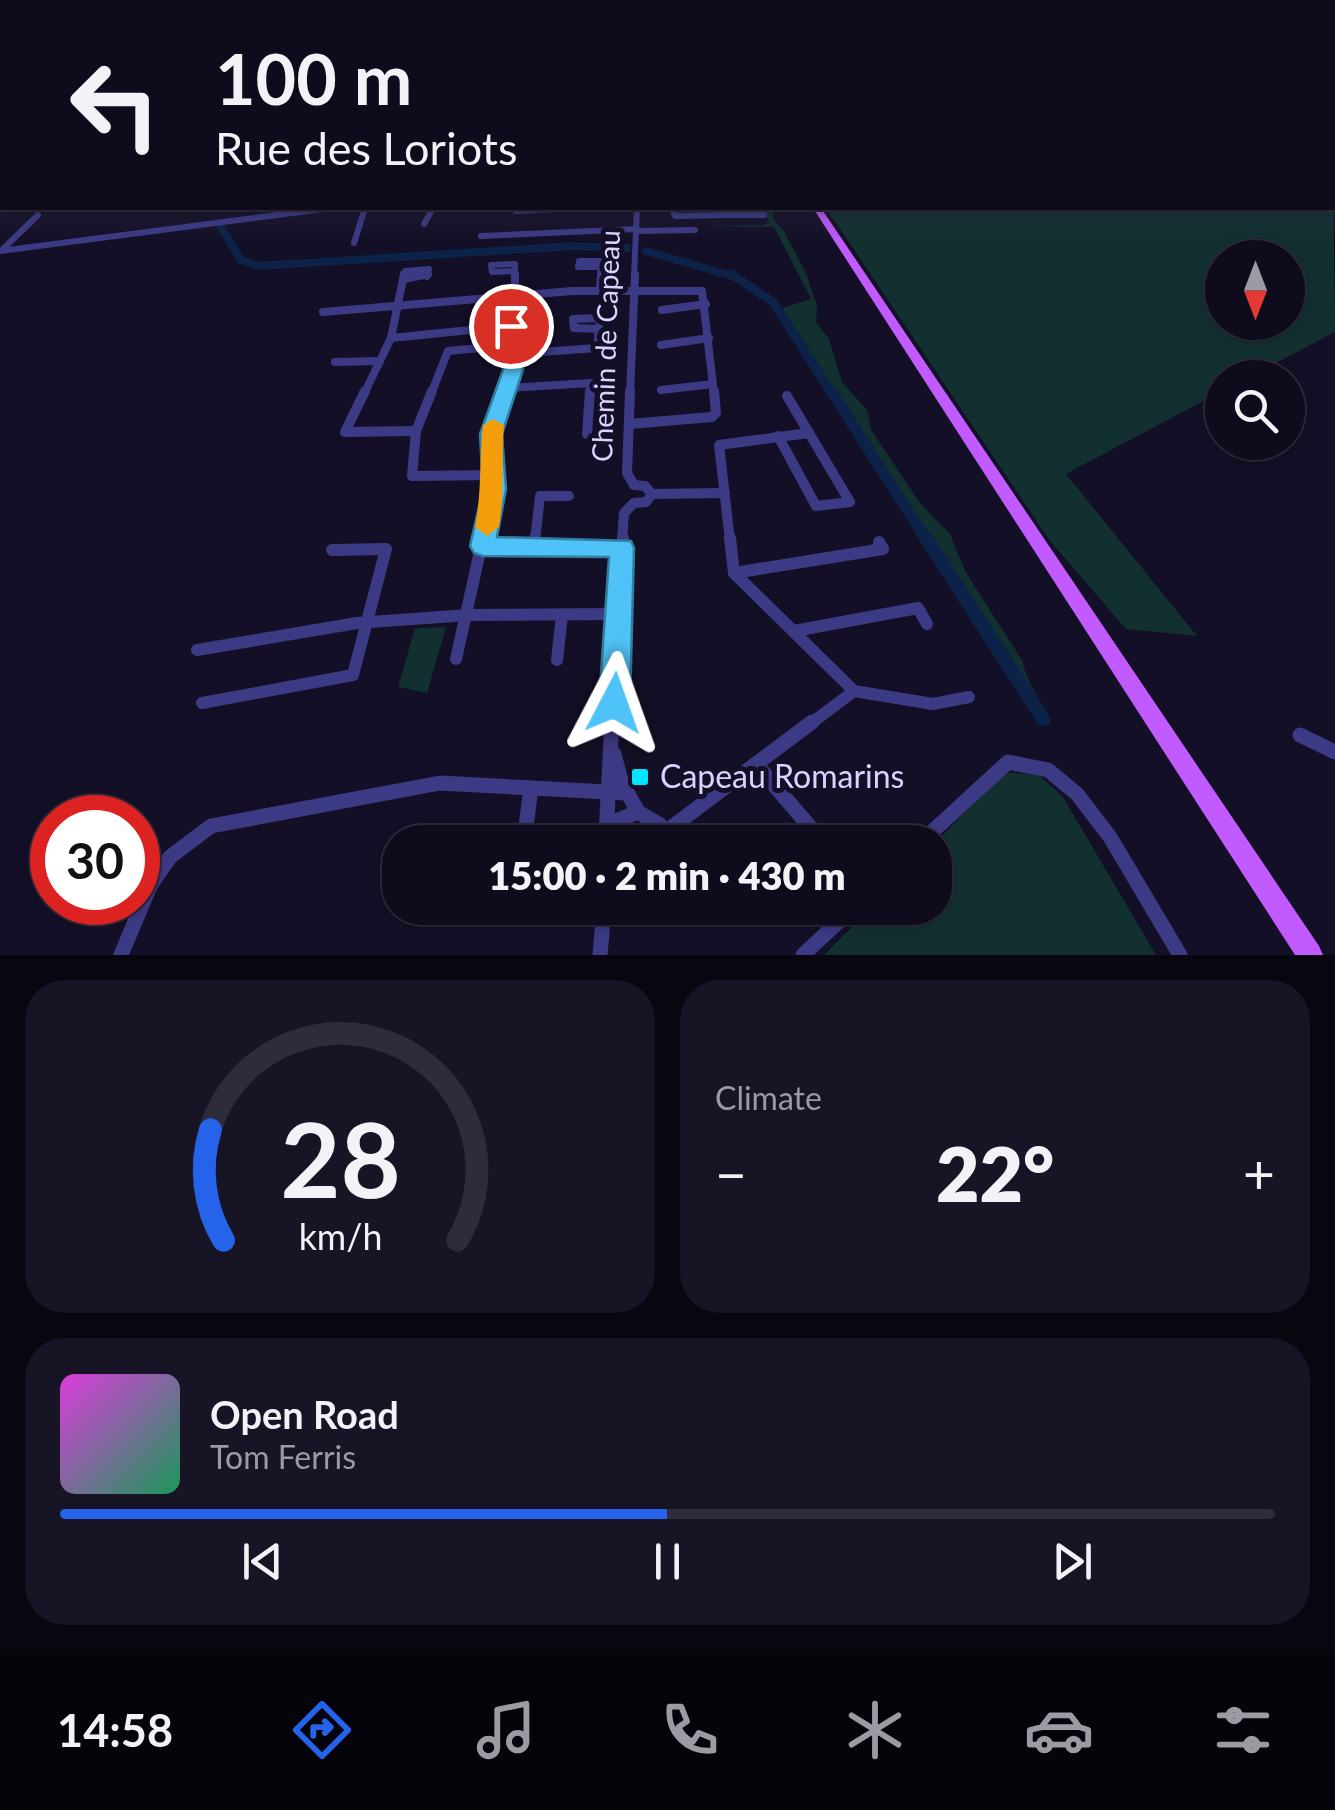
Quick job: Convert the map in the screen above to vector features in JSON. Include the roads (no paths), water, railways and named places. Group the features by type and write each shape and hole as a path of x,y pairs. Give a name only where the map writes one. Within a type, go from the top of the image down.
{"main road":[{"path":"818,210 1310,955"}],"street":[{"path":"0,250 314,210"},
{"path":"354,243 363,210"},
{"path":"424,224 432,210"},
{"path":"516,211 535,210"},
{"name":"Chemin de Capeau","path":"634,502 626,494 634,486 627,473 637,210"},
{"path":"674,212 764,215"},
{"path":"0,250 38,215"},
{"path":"481,236 695,230"},
{"path":"600,290 601,267"},
{"path":"456,659 495,475 490,459 491,434 513,370 515,271"},
{"path":"404,279 391,338 345,432 416,432"},
{"path":"324,312 600,290 702,291 716,413 712,417 630,424"},
{"path":"662,310 706,304"},
{"path":"391,338 511,326"},
{"path":"495,475 412,476 416,432 445,359 513,350 597,348 599,328"},
{"path":"660,345 709,338"},
{"path":"335,362 380,361"},
{"path":"506,388 591,383 587,434"},
{"path":"661,390 714,384"},
{"path":"778,436 816,506 850,502 788,396"},
{"path":"809,433 720,444 734,573 854,691 933,704 969,698"},
{"path":"634,486 648,487 652,494"},
{"path":"652,494 725,494"},
{"path":"606,825 624,513 634,502 646,502 652,494"},
{"path":"534,547 540,496 569,496"},
{"path":"734,573 883,549 879,542"},
{"path":"483,546 622,548"},
{"path":"202,703 353,675 386,549 332,550"},
{"path":"794,631 918,608 928,624"},
{"path":"197,650 367,623 468,616 620,614"},
{"path":"557,660 562,615"},
{"path":"681,825 854,691"},
{"path":"1300,735 1335,752"},
{"path":"612,740 626,793 638,812 654,818 658,825"},
{"path":"940,825 1008,762 1039,766 1060,777 1103,830 1180,955"},
{"path":"756,764 808,825"},
{"path":"120,955 150,886 170,857 211,826 440,783 474,781 626,793"},
{"path":"526,825 531,788"},
{"path":"614,825 619,818 638,812"},
{"path":"600,955 603,925"},
{"path":"803,955 835,925"}],"waterway":[{"path":"221,227 241,260 259,266 574,246 627,248"},
{"path":"646,251 735,277"},
{"path":"731,274 773,302 832,394"},
{"path":"831,391 927,541"},
{"path":"926,538 1043,719"}],"place":[{"name":"Capeau Romarins","path":"640,777"}]}
